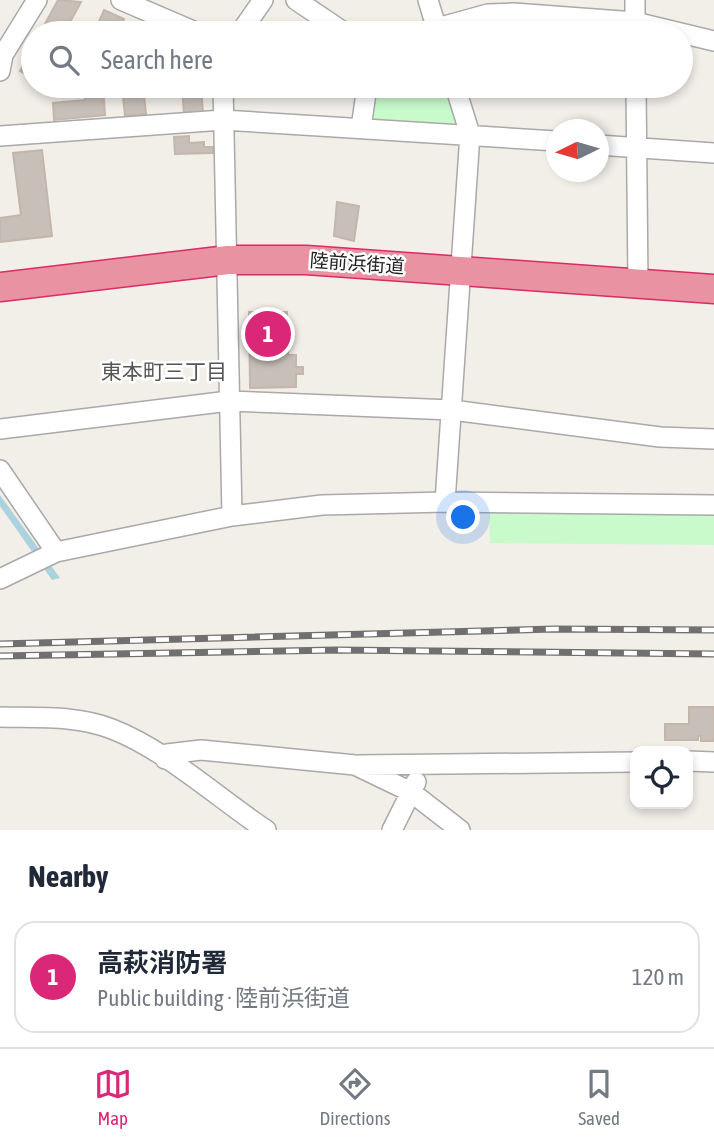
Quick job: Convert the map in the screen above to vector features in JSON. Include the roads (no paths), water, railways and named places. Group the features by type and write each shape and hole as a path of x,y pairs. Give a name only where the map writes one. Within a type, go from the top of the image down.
{"highway":[{"name":"陸前浜街道","path":"0,287 228,260 306,260 714,289"}],"street":[{"path":"24,21 37,0"},
{"path":"121,0 170,21"},
{"path":"249,21 264,0"},
{"path":"296,0 327,21"},
{"path":"428,0 429,21"},
{"path":"635,0 635,21"},
{"path":"464,21 488,14 514,13 579,21"},
{"path":"1,60 21,27"},
{"path":"693,38 714,41"},
{"path":"223,98 232,516"},
{"path":"361,128 365,98"},
{"path":"445,502 470,134 459,98"},
{"path":"635,98 638,284"},
{"path":"0,136 223,120 546,140"},
{"path":"609,146 714,153"},
{"path":"0,429 229,401 453,410 660,437 714,439"},
{"path":"0,470 57,552"},
{"path":"0,579 57,552 232,516 322,505 445,502 714,505"},
{"path":"0,717 88,722 113,729 166,760 266,830"},
{"path":"166,760 167,754 201,750 355,765 630,762"},
{"path":"693,761 714,762"},
{"path":"355,765 411,792 460,830"},
{"path":"392,830 424,765"}],"water":[{"path":"0,495 60,578 52,580 0,506"}],"railway":[{"path":"0,644 554,629 714,630"},
{"path":"0,656 336,650 714,654"}],"place":[{"name":"高萩消防署","path":"268,334"}],"district":[{"name":"東本町三丁目","path":"164,372"}]}
